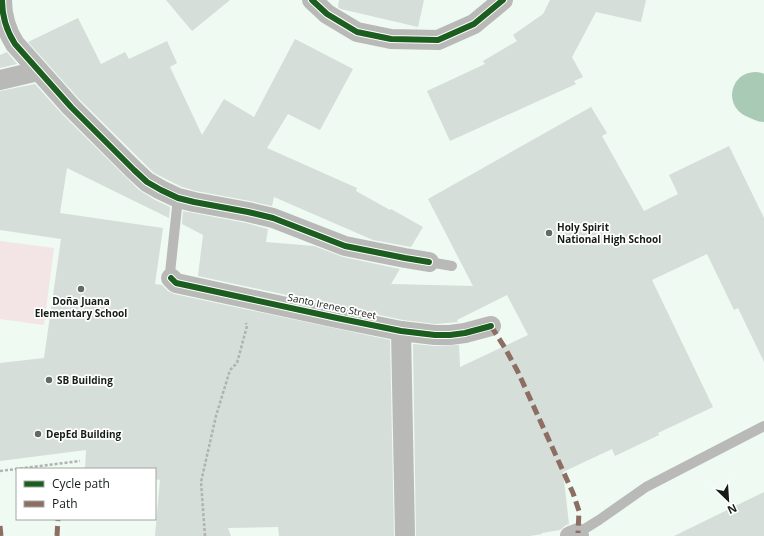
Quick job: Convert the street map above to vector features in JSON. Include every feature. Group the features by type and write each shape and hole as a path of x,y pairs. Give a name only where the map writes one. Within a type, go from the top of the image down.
{"street":[{"path":"2,0 4,22 8,33 15,44 71,107 147,182 178,198 273,218 345,246 429,262"},
{"path":"312,0 327,14 357,32 391,39 438,40 474,24 503,0"},
{"path":"0,80 38,71"},
{"name":"Santo Ireneo Street","path":"172,278 176,282 401,331 435,335 450,335 465,333 491,326"},
{"path":"401,331 405,536"}],"lane":[{"path":"172,278 170,273 178,198"},
{"path":"429,262 452,266"},
{"path":"576,535 646,487 764,426"}],"path":[{"path":"205,536 202,482 216,416 230,370 237,364 247,326 245,320 251,299"},
{"path":"24,468 80,461"},
{"path":"0,471 16,469"}],"shaded area":[{"path":"0,241 54,248 44,325 0,319"}],"building":[{"path":"166,0 230,0 192,31"},
{"path":"339,0 424,0 418,27 341,9 338,7"},
{"path":"550,0 646,0 641,22 596,12 572,57 583,77 574,81 576,84 450,141 427,91 485,64 483,61 517,41 513,35 543,14"},
{"path":"78,18 101,64 125,52 129,59 167,41 177,63 170,67 202,135 224,99 254,117 295,39 353,69 320,130 288,114 267,148 357,188 356,191 423,227 411,247 373,240 274,197 272,206 196,191 182,187 154,173 79,99 28,42"},
{"path":"7,52 17,64 0,68 0,55"},
{"path":"35,84 63,115 139,190 170,207 169,218 67,168 60,213 163,228 155,284 162,285 174,294 390,340 394,536 279,536 278,527 228,528 231,536 155,536 160,480 156,479 156,468 85,468 86,450 0,461 0,363 44,358 61,239 0,230 0,91"},
{"path":"591,107 607,133 602,136 644,211 678,194 669,175 729,146 764,218 764,362 738,308 734,310 707,254 652,280 713,407 658,433 659,435 615,456 612,449 563,472 569,524 560,530 530,536 416,536 413,344 435,346 459,345 460,367 528,335 507,295 457,320 458,322 436,324 403,320 198,276 203,235 182,224 183,211 246,223 268,229 266,242 314,246 343,257 400,269 391,284 473,286 428,199"},
{"path":"764,492 764,536 674,536"}],"waterway":[{"path":"755,95 764,99"}],"marked path":[{"path":"491,326 518,372 573,493 579,511 578,533"},
{"path":"57,536 58,520"},
{"path":"0,526 1,536"}],"cycle path":[{"path":"2,0 5,23 15,44 71,107 147,182 178,198 273,218 345,246 429,262"},
{"path":"312,0 327,14 357,32 391,39 438,40 474,24 503,0"},
{"path":"171,278 176,283 401,331 435,335 450,335 465,333 491,326"}],"place":[{"name":"Holy Spirit National High School","path":"549,233"},
{"name":"Doña Juana Elementary School","path":"81,289"},
{"name":"SB Building","path":"49,380"},
{"name":"DepEd Building","path":"38,434"}]}
